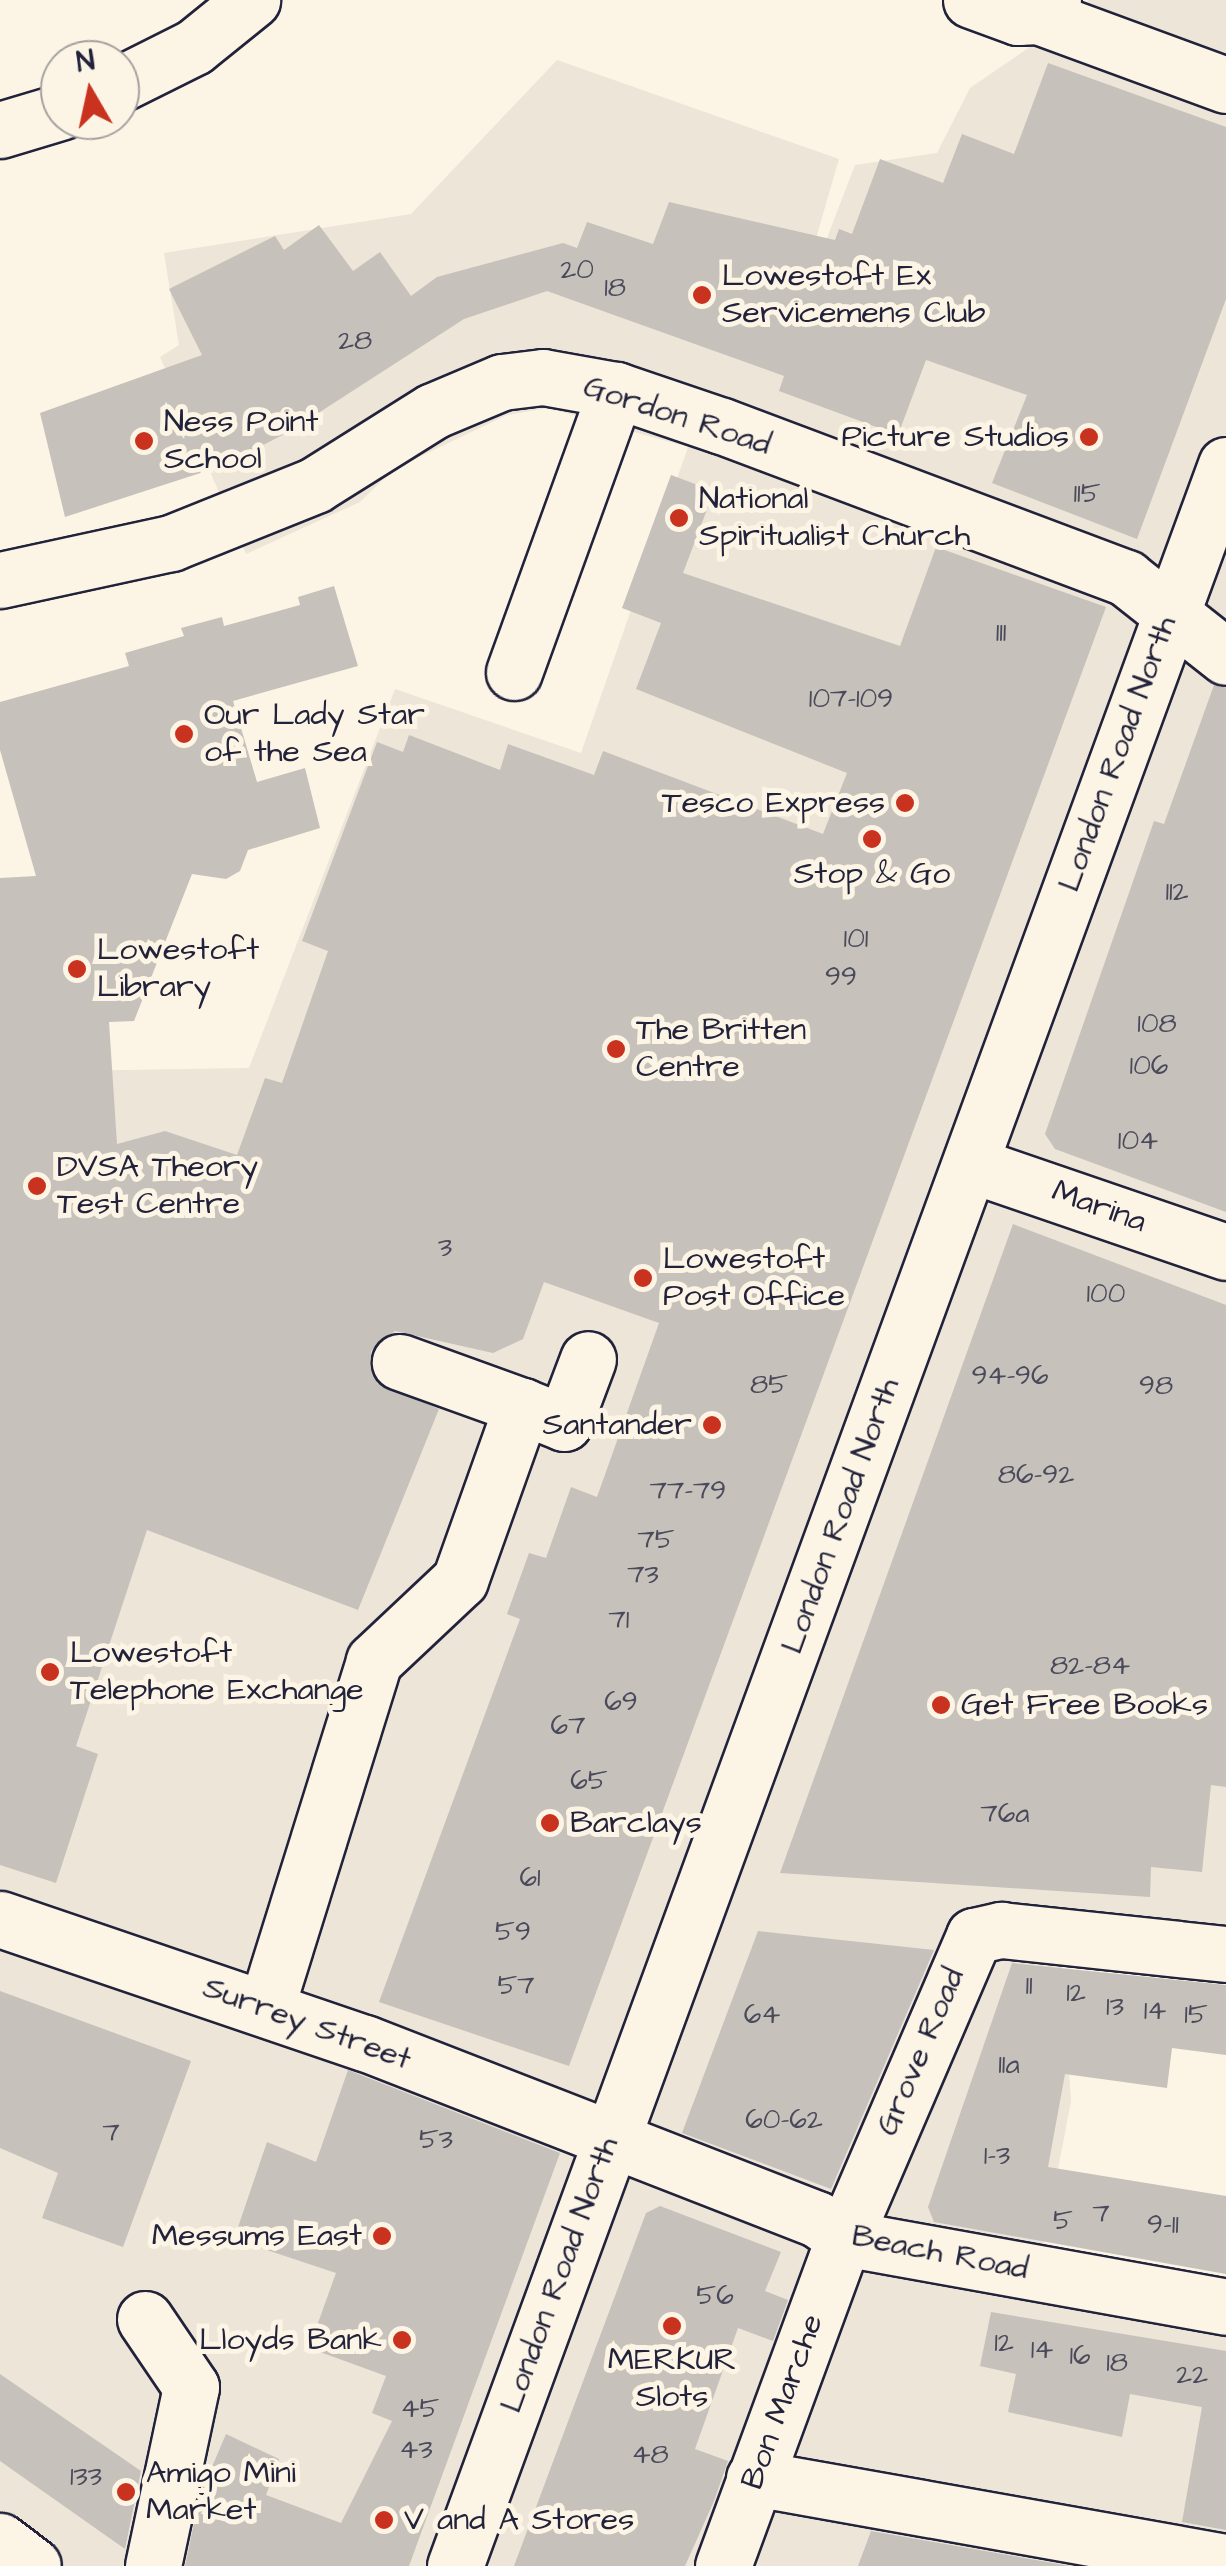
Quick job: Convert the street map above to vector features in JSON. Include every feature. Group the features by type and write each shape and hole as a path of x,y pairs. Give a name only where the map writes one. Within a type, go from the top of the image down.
{"street":[{"path":"140,74 194,47 252,0"},
{"path":"971,0 1018,17 1046,8 1226,85"},
{"path":"0,130 40,118"},
{"name":"Gordon Road","path":"0,580 171,543 315,485 433,411 502,382 543,377 616,390 1126,578 1170,607 1226,657"},
{"path":"514,672 616,390"},
{"name":"London Road North","path":"455,2566 972,1165 1170,607 1226,465"},
{"name":"Marina","path":"972,1165 1226,1252"},
{"path":"400,1362 564,1423 588,1359"},
{"path":"266,2008 374,1661 460,1580 522,1406"},
{"name":"Surrey Street","path":"0,1919 366,2043 610,2140"},
{"name":"Grove Road","path":"844,2238 974,1936 1001,1930 1226,1954"},
{"name":"Beach Road","path":"610,2140 817,2219 844,2238 1226,2307"},
{"name":"Bon Marche","path":"724,2566 844,2238"},
{"path":"145,2320 191,2387 153,2566"},
{"path":"754,2478 1226,2562"},
{"path":"0,2541 33,2566"}],"shaded area":[{"path":"1088,0 1226,0 1226,1926 1067,1909 1061,1953 1071,2101 1033,2300 1226,2338 1226,2566 0,2566 0,1072 249,1068 395,689 581,753 688,447 548,408 507,415 394,469 360,502 246,554 160,357 179,345 164,253 411,214 557,60 839,159 782,355 855,165 937,153 970,88 1084,10"}],"building":[{"path":"1048,63 1226,127 1226,299 1137,539 992,483 1027,395 926,360 898,435 779,391 784,376 547,291 464,319 292,430 225,465 65,517 40,413 202,355 169,289 275,236 284,250 319,225 353,271 380,252 411,296 437,277 563,243 577,248 587,222 653,244 669,202 835,240 839,229 852,234 880,159 943,183 962,134 1014,154"},
{"path":"671,475 714,491 683,573 900,646 936,547 1106,607 569,2066 379,2002 520,1619 507,1614 529,1553 546,1558 571,1487 597,1497 659,1323 544,1282 523,1339 493,1353 395,1331 371,1351 377,1383 439,1409 358,1610 147,1530 76,1746 98,1754 56,1883 0,1865 0,878 36,876 0,750 0,702 129,666 125,653 184,636 181,628 222,617 224,626 300,605 298,597 334,586 358,666 233,701 257,782 305,768 320,828 248,850 240,871 226,879 192,874 134,1021 109,1022 117,1144 165,1131 237,1155 265,1078 282,1083 328,951 302,941 377,742 403,752 409,735 500,770 508,744 594,775 603,751 823,834 847,773 636,689 661,623 622,608"},
{"path":"1214,685 1226,688 1226,1212 1055,1149 1045,1134 1154,821 1164,824"},
{"path":"1013,1224 1226,1305 1226,1787 1211,1785 1202,1872 1151,1867 1150,1897 780,1873"},
{"path":"758,1931 934,1950 831,2189 682,2133"},
{"path":"1012,1963 1226,1985 1226,2055 1172,2048 1167,2088 1065,2074 1048,2167 1226,2196 1226,2274 934,2222 928,2207"},
{"path":"0,1991 191,2061 123,2247 42,2218 58,2173 0,2148"},
{"path":"348,2070 560,2153 409,2566 185,2566 200,2495 226,2434 279,2459 266,2495 341,2523 392,2421 372,2413 386,2376 309,2348 336,2273 234,2239 267,2142 316,2162"},
{"path":"660,2206 781,2252 765,2291 788,2300 773,2341 738,2328 695,2449 728,2461 714,2501 685,2566 514,2566 646,2213"},
{"path":"991,2312 1226,2351 1226,2530 1182,2522 1202,2407 1130,2394 1122,2437 1008,2412 1016,2374 980,2366"},
{"path":"0,2374 141,2471 125,2549 0,2461"},
{"path":"871,2531 1070,2566 858,2566"}],"place":[{"name":"Lowestoft Ex Servicemens Club","path":"702,295"},
{"name":"Picture Studios","path":"1089,437"},
{"name":"Ness Point School","path":"144,441"},
{"name":"National Spiritualist Church","path":"679,518"},
{"name":"Our Lady Star of the Sea","path":"184,734"},
{"name":"Tesco Express","path":"905,803"},
{"name":"Stop & Go","path":"872,839"},
{"name":"Lowestoft Library","path":"77,969"},
{"name":"The Britten Centre","path":"616,1049"},
{"name":"DVSA Theory Test Centre","path":"37,1186"},
{"name":"Lowestoft Post Office","path":"643,1278"},
{"name":"Santander","path":"712,1425"},
{"name":"Lowestoft Telephone Exchange","path":"50,1672"},
{"name":"Get Free Books","path":"941,1705"},
{"name":"Barclays","path":"550,1823"},
{"name":"Messums East","path":"382,2236"},
{"name":"MERKUR Slots","path":"672,2326"},
{"name":"Lloyds Bank","path":"402,2340"},
{"name":"Amigo Mini Market","path":"126,2492"},
{"name":"V and A Stores","path":"384,2520"}]}
